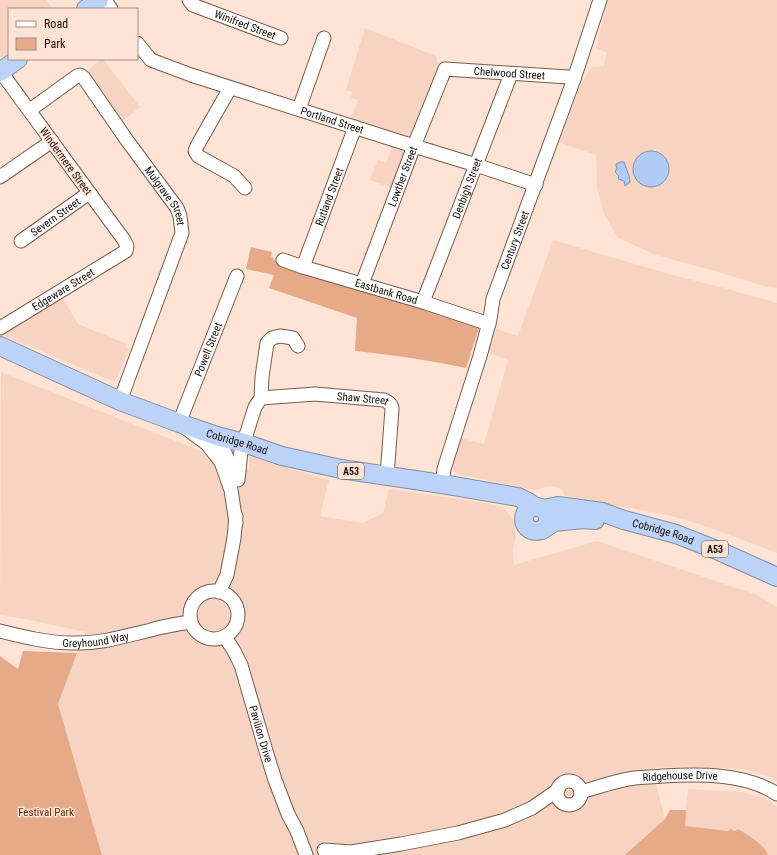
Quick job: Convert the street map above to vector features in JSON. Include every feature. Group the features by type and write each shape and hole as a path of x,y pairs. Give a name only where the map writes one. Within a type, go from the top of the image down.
{"highway":[{"path":"87,8 98,0"},
{"path":"1,72 17,60"},
{"name":"Cobridge Road","path":"0,346 120,401 217,436 244,443 282,456 332,468 518,497 528,502 534,512 558,506 602,512 624,520 676,534 777,577"},
{"path":"534,512 546,511 549,518 548,523 542,530 554,522 568,520 624,520"},
{"path":"606,521 688,550 766,583 777,590"},
{"path":"676,534 728,547 777,565"}],"street":[{"name":"Winifred Street","path":"189,0 198,8 281,38"},
{"name":"Century Street","path":"442,484 444,469 480,356 486,324 494,299 574,79 600,0"},
{"path":"299,109 324,38"},
{"name":"Portland Street","path":"138,44 148,57 155,62 191,75 536,185"},
{"name":"Chelwood Street","path":"445,69 568,77 574,79"},
{"name":"Lowther Street","path":"362,284 445,69"},
{"name":"Windermere Street","path":"1,72 124,240 127,246 126,252"},
{"name":"Denbigh Street","path":"423,302 511,74"},
{"name":"Mulgrave Street","path":"27,106 77,76 84,78 126,139 177,208 180,216 182,224 180,240 120,401"},
{"path":"230,88 195,151 198,156 234,176 245,188"},
{"name":"Rutland Street","path":"303,267 355,127"},
{"path":"0,177 52,141"},
{"name":"Severn Street","path":"21,241 90,193"},
{"name":"Edgeware Street","path":"0,328 126,252"},
{"name":"Eastbank Road","path":"283,260 423,302 486,324"},
{"name":"Powell Street","path":"179,423 237,276"},
{"path":"219,592 227,575 234,538 241,451 255,407 261,398 262,376 267,343 272,338 280,336 293,338 298,346"},
{"name":"Shaw Street","path":"261,398 315,394 384,400 388,402 392,406 392,409 387,476"},
{"path":"179,423 207,444 221,462 230,490 236,523"},
{"path":"217,436 238,480"},
{"path":"213,591 226,594 236,605 238,620 231,633 225,637 212,640 205,638 194,629 190,622 191,606 195,600 207,592 213,591"},
{"name":"Greyhound Way","path":"0,631 35,640 87,643 111,640 190,622"},
{"name":"Pavilion Drive","path":"225,637 241,665 275,780 288,814 297,831 317,853"},
{"name":"Ridgehouse Drive","path":"581,792 636,778 692,776 724,777 740,780 757,784 777,794"},
{"path":"317,853 348,853 401,844 458,833 505,820 532,808 558,790 564,782 571,781 576,783 581,792 580,797 577,802 568,805 559,799 558,790"},
{"path":"532,808 564,803"}],"shaded area":[{"path":"0,0 46,0 52,8 8,8 8,53 0,58"},
{"path":"608,0 777,0 777,288 766,287 656,255 618,238 604,214 597,187 596,155 558,142 585,77 592,67 604,66 607,53 596,48"},
{"path":"365,28 436,56 440,71 414,138 351,118 358,100 351,98 352,92 346,90"},
{"path":"100,60 104,60 140,107 122,122 86,72"},
{"path":"392,147 406,152 392,188 370,180 378,160 386,163"},
{"path":"553,240 669,274 777,303 777,553 696,523 667,515 565,496 562,489 550,486 535,490 457,474 452,467 460,438 484,444 508,360 488,353 496,329 518,336"},
{"path":"62,297 78,324 127,344 125,347 129,349 115,382 5,336 4,333"},
{"name":"Festival Park","path":"1,372 249,470 250,457 329,480 320,516 363,523 383,513 389,489 491,504 504,508 513,519 516,535 513,550 514,565 597,541 757,595 777,607 777,781 771,777 744,769 683,767 652,768 665,819 629,855 102,855 58,704 85,632 0,615"},
{"path":"688,789 742,792 764,798 777,807 777,855 768,855 756,840 730,829 728,831 684,826"}],"green space":[{"path":"251,247 272,252 271,256 278,264 279,261 480,325 466,368 411,358 355,351 357,318 269,288 274,275 246,269"},
{"name":"Festival Park","path":"23,651 77,653 58,704 102,855 0,855 0,656 18,669"},
{"path":"670,810 686,810 685,826 728,831 730,829 735,831 738,829 759,843 768,855 625,855 665,819"}],"water":[{"path":"655,151 664,156 668,162 668,176 664,182 655,187 647,187 638,182 634,176 633,165 638,156 644,152"},
{"path":"624,162 629,176 630,182 625,186 624,181 618,179 619,176 615,172 617,168 616,164"}]}
